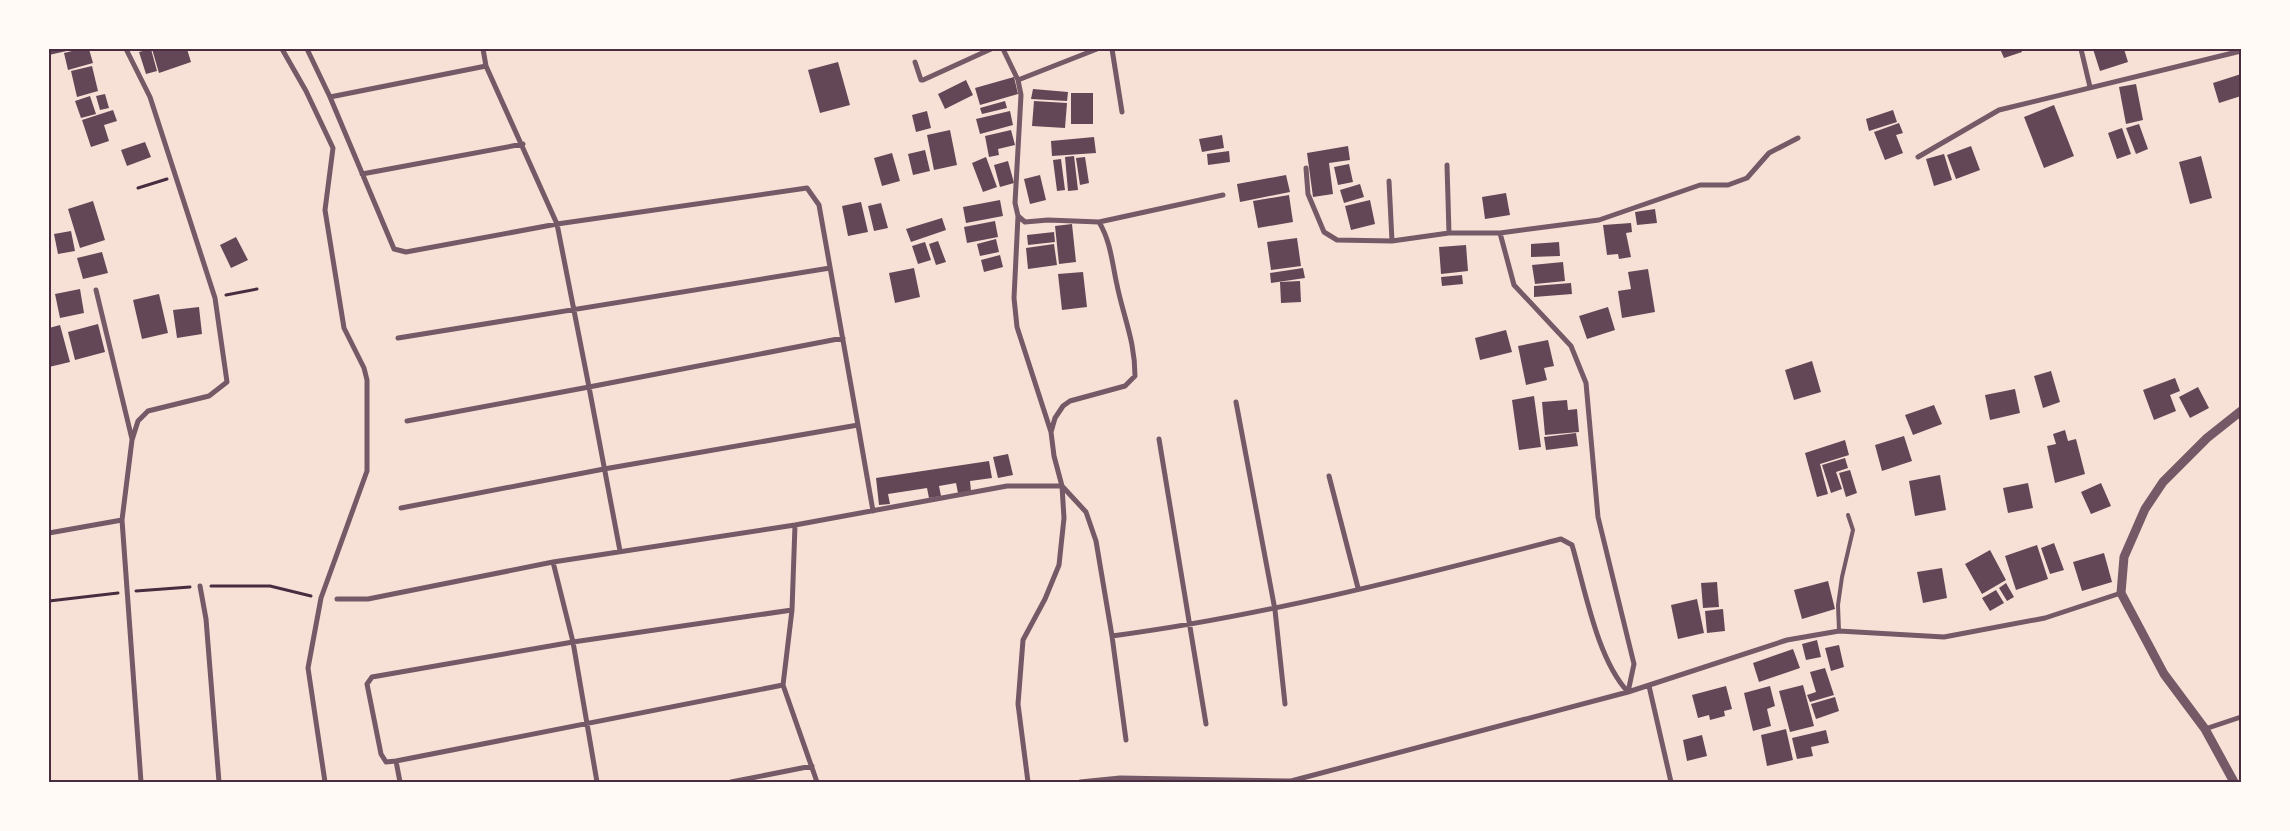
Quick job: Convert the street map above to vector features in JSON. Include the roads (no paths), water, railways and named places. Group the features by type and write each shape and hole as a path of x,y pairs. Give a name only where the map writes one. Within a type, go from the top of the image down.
{"street":[{"path":"126,49 150,98 177,175 215,298 226,382 209,396 148,410 138,421 132,440 122,520 141,782"},
{"path":"282,49 306,91 332,148 325,210 344,328 364,368 367,380 367,471 321,598 308,668 325,782"},
{"path":"307,49 330,97 394,249 406,252 557,224 807,188 819,205 873,512"},
{"path":"483,49 486,66 523,144 557,224 575,308 620,551"},
{"path":"915,62 921,80 923,80 991,49"},
{"path":"1003,49 1018,80 1021,95 1015,203 1018,216 1014,298 1017,327 1051,432 1054,456 1062,486 1064,518 1059,564 1045,599 1023,640 1018,704 1028,782"},
{"path":"1018,80 1098,49"},
{"path":"1112,49 1122,112"},
{"path":"2081,49 2090,87"},
{"path":"1918,157 1999,110 2241,52"},
{"path":"330,97 486,66"},
{"path":"1306,168 1308,194 1324,232 1337,240 1392,241 1449,233 1500,233 1600,220 1700,185 1728,185 1747,178 1769,153 1798,138"},
{"path":"362,174 523,144"},
{"path":"1448,165 1449,233"},
{"path":"1389,181 1392,241"},
{"path":"1018,216 1026,222 1048,220 1099,222 1223,195"},
{"path":"1051,432 1055,418 1063,406 1070,402 1125,386 1135,376 1135,351 1117,285 1112,255 1099,222"},
{"path":"1500,233 1514,285 1571,346 1586,382 1598,517 1634,664 1628,692"},
{"path":"398,338 830,268"},
{"path":"96,290 132,440"},
{"path":"407,421 843,338"},
{"path":"1236,402 1276,610 1285,704"},
{"path":"2234,782 2205,729 2164,674 2121,593 2124,557 2145,509 2158,488 2207,438 2241,411"},
{"path":"401,508 604,469 858,425"},
{"path":"1159,440 1206,724"},
{"path":"1329,476 1358,588"},
{"path":"336,599 368,599 553,562 873,512 1007,486 1062,486 1086,512 1096,541 1112,636 1126,740"},
{"path":"49,532 122,520"},
{"path":"795,525 792,610 783,685 818,782"},
{"path":"1112,636 1190,626 1276,610 1358,588 1561,539 1572,545 1602,648 1617,681 1628,692"},
{"path":"553,562 573,642 597,782"},
{"path":"200,586 206,619 219,782"},
{"path":"1080,782 1120,778 1292,782 1649,686 1787,640 1839,631 1944,637 2045,618 2121,593"},
{"path":"783,685 386,762 381,754 367,684 372,677 573,642 792,610"},
{"path":"1649,686 1671,782"},
{"path":"2205,729 2241,717"},
{"path":"396,761 400,782"},
{"path":"731,782 812,766"}],"lane":[{"path":"1839,631 1838,605 1842,577 1853,530 1848,515"}]}
